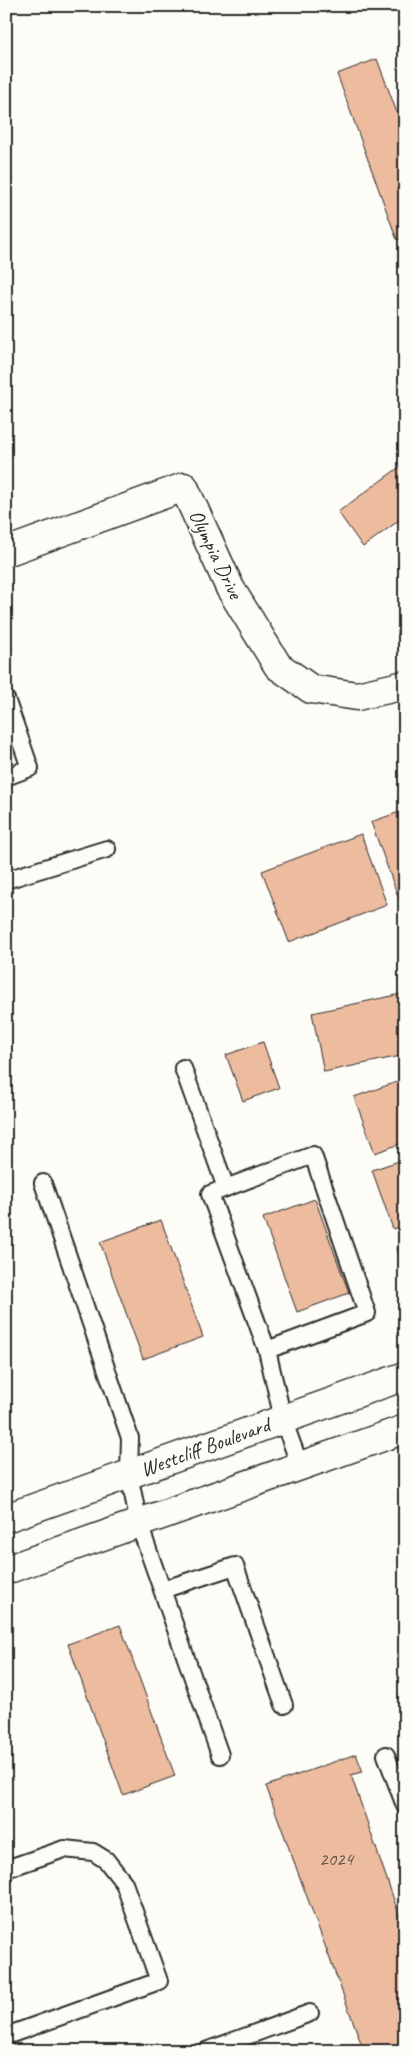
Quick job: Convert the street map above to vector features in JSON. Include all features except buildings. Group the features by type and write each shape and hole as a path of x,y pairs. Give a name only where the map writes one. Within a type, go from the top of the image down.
{"street":[{"name":"Olympia Drive","path":"6,552 184,487 230,588 278,666 311,689 357,696 405,685"},
{"name":"Westcliff Boulevard","path":"6,1518 405,1376"},
{"path":"6,1570 405,1429"}],"lane":[{"path":"6,699 30,768 6,776"},
{"path":"6,880 107,849"},
{"path":"183,1068 226,1188"},
{"path":"267,1350 367,1313 313,1155 210,1194 267,1350 283,1419 300,1466"},
{"path":"43,1183 130,1438 129,1474 139,1524 220,1755"},
{"path":"162,1590 235,1566 284,1705"},
{"path":"386,1755 405,1806"},
{"path":"6,1869 64,1849 93,1852 106,1860 124,1884 159,1981 6,2036"},
{"path":"206,2051 310,2013"}]}
